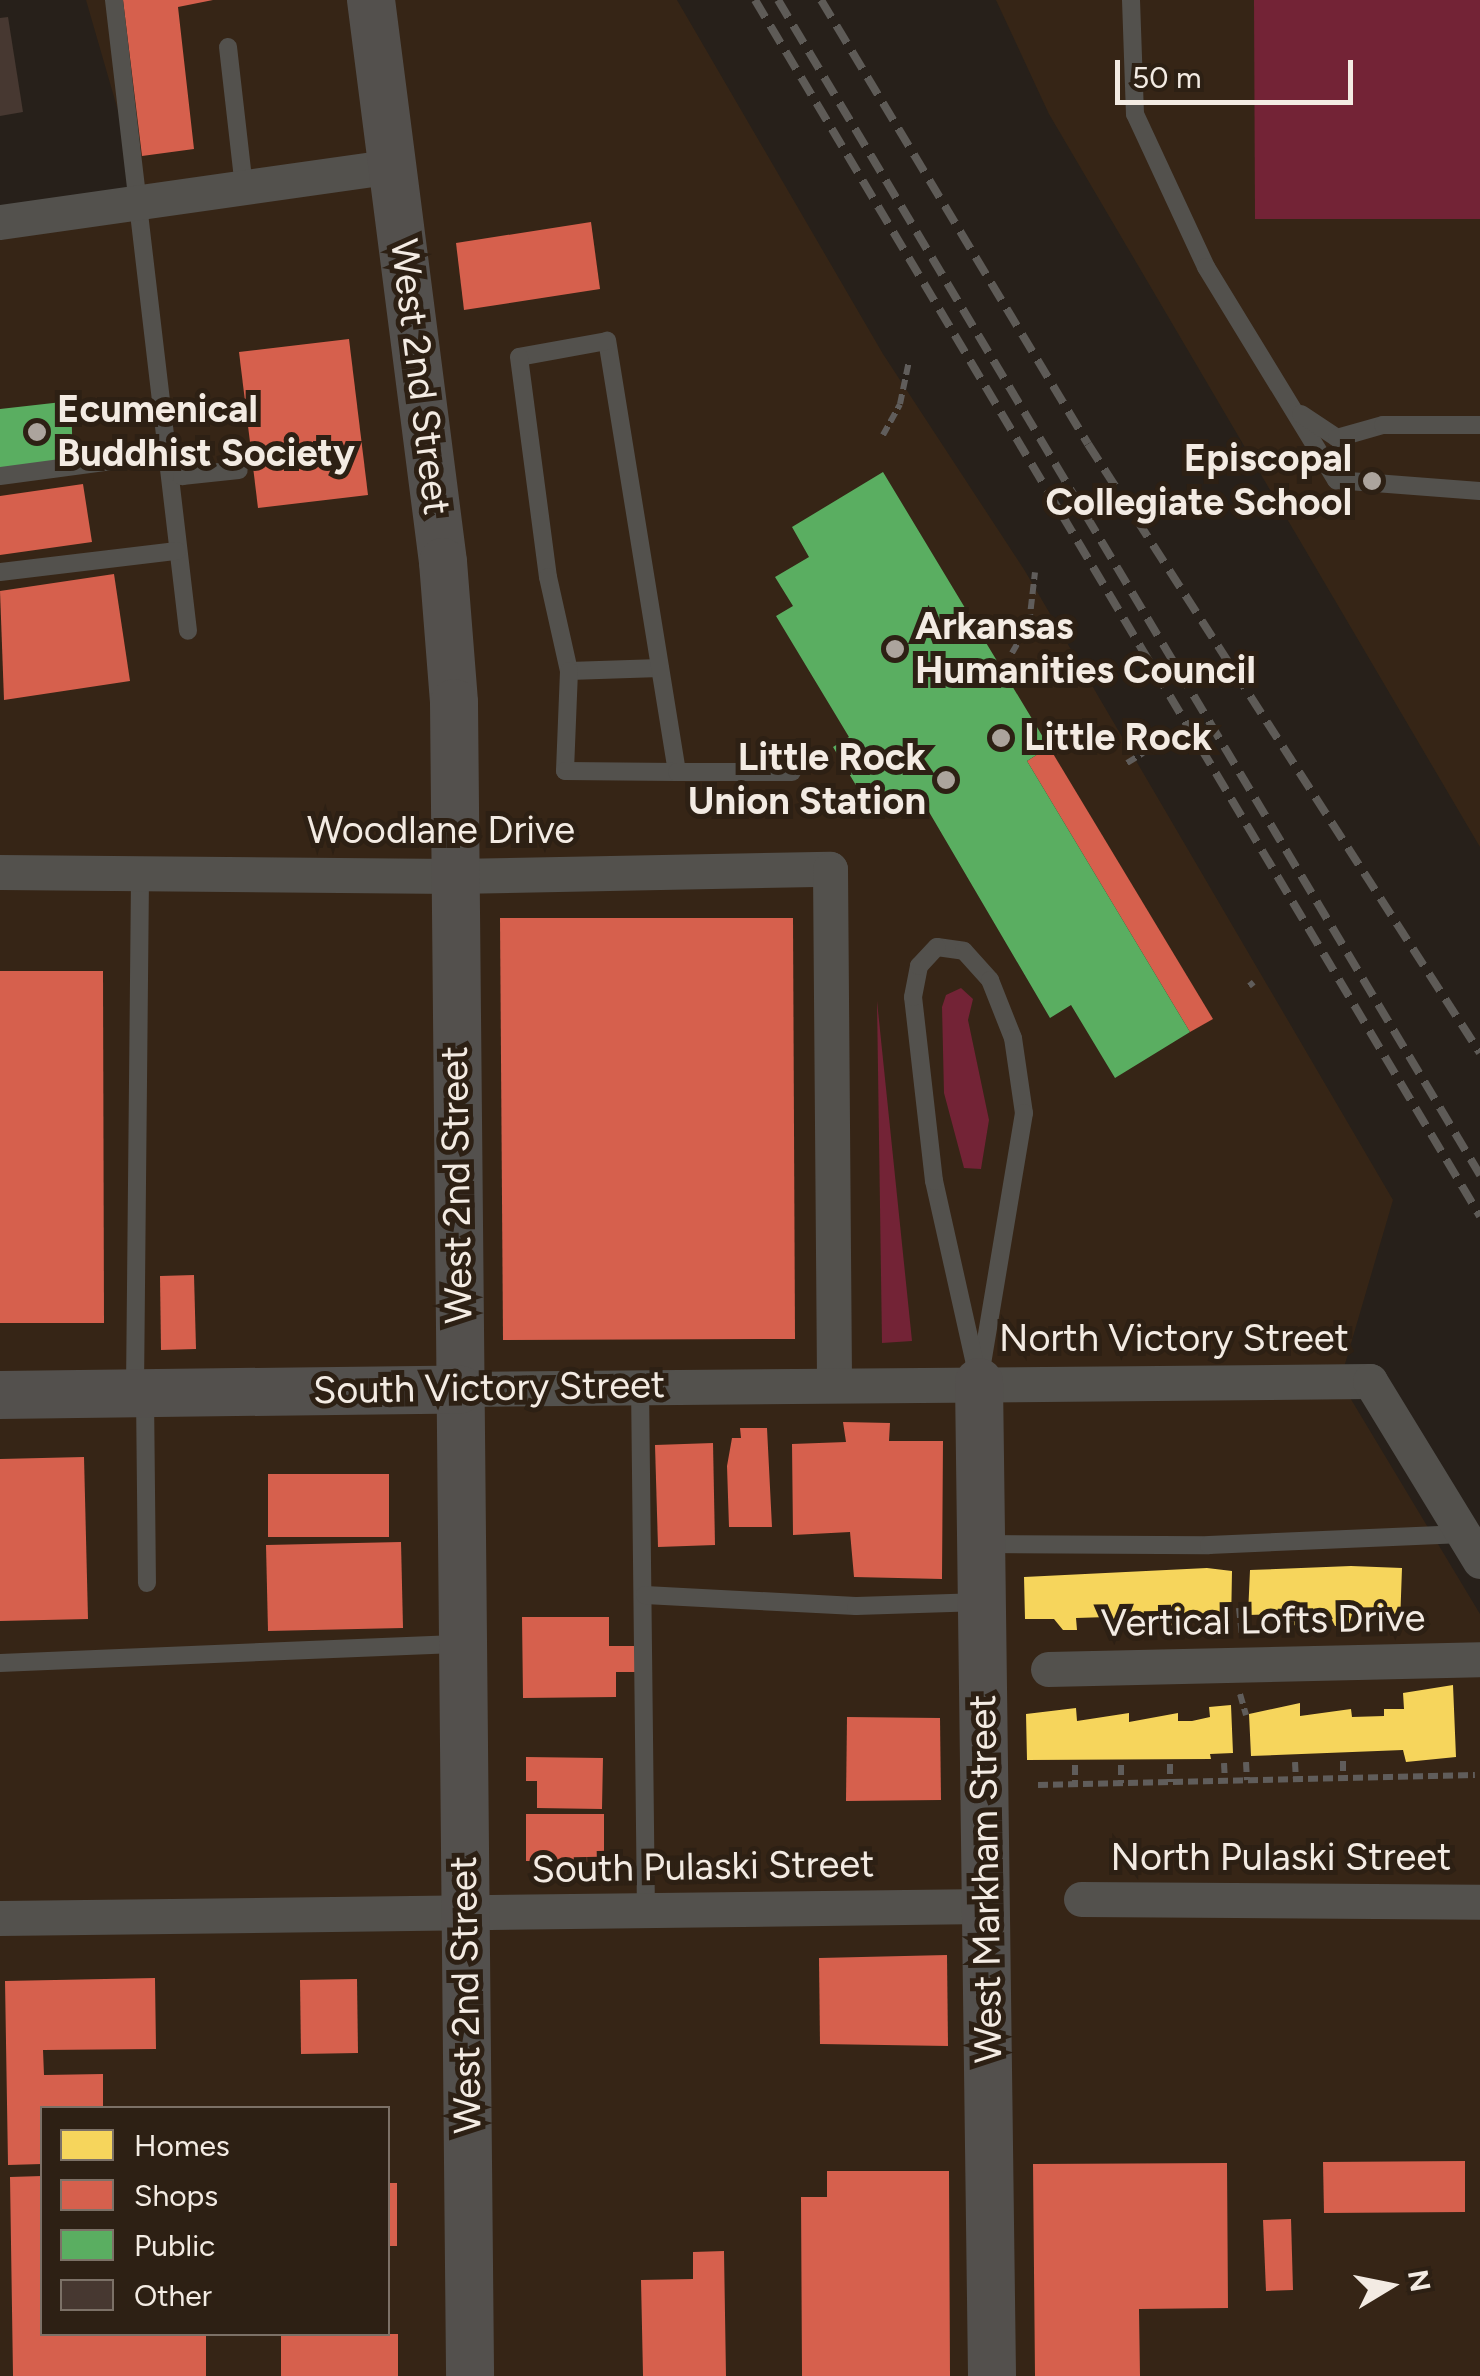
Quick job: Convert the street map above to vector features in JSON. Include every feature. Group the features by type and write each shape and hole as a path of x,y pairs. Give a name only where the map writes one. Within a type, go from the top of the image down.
{"street":[{"name":"West 2nd Street","path":"371,0 450,639 470,2376"},
{"path":"0,222 392,166"},
{"name":"Woodlane Drive","path":"0,872 454,876 830,869 834,1384"},
{"name":"North Victory Street","path":"978,1382 1370,1381 1472,1547"},
{"name":"South Victory Street","path":"0,1395 978,1382"},
{"name":"West Markham Street","path":"978,1382 992,2376"},
{"name":"Vertical Lofts Drive","path":"1048,1669 1480,1658"},
{"name":"North Pulaski Street","path":"1081,1899 1480,1902"},
{"name":"South Pulaski Street","path":"0,1918 987,1906"}],"lane":[{"path":"114,0 188,630"},
{"path":"1131,0 1134,114 1206,267 1336,480 1480,492"},
{"path":"228,47 244,187"},
{"path":"677,772 607,341 519,356 548,577 569,671 564,771 677,772 792,772"},
{"path":"1296,411 1337,438 1383,425 1480,425"},
{"path":"166,457 182,476 239,470"},
{"path":"0,476 166,457"},
{"path":"0,572 177,552"},
{"path":"569,671 660,668"},
{"path":"140,873 140,1395 147,1583"},
{"path":"937,947 964,951 990,980 1013,1038 1024,1113 978,1382 934,1181 913,997 919,966 937,947"},
{"path":"640,1385 646,1911"},
{"path":"981,1544 1472,1547"},
{"path":"645,1594 856,1606 982,1602"},
{"path":"0,1663 462,1644"}],"path":[{"path":"883,435 900,404 909,361"},
{"path":"1012,652 1029,624 1034,572"},
{"path":"1127,763 1143,753"},
{"path":"1240,1687 1246,1715"},
{"path":"1343,1761 1343,1778"},
{"path":"1246,1762 1247,1780"},
{"path":"1296,1762 1296,1779"},
{"path":"1224,1763 1225,1780"},
{"path":"1170,1764 1170,1782"},
{"path":"1120,1765 1121,1783"},
{"path":"1074,1766 1075,1784"},
{"path":"1038,1785 1474,1774"}],"shaded area":[{"path":"86,0 677,0 883,354 1025,571 1393,1200 1340,1381 1480,1614 1480,2376 0,2376 0,234 147,211"},
{"name":"Episcopal Collegiate School","path":"996,0 1480,0 1480,847 1049,114"},
{"path":"1254,0 1480,0 1480,219 1255,219"},
{"path":"961,988 973,999 968,1020 989,1120 981,1169 964,1168 944,1093 942,1007 946,995"},
{"path":"877,1001 912,1341 882,1343"}],"building: Homes":[{"path":"1207,1568 1232,1571 1231,1627 1214,1627 1210,1616 1182,1617 1179,1628 1166,1629 1159,1617 1132,1618 1129,1628 1114,1628 1108,1617 1076,1618 1077,1630 1063,1630 1054,1619 1025,1619 1024,1577"},
{"path":"1402,1568 1400,1624 1384,1624 1380,1612 1352,1614 1349,1625 1335,1626 1329,1614 1302,1615 1299,1625 1283,1626 1277,1614 1248,1615 1250,1570"},
{"path":"1453,1685 1456,1757 1406,1762 1403,1750 1251,1756 1249,1714 1300,1703 1300,1716 1351,1709 1352,1717 1384,1716 1384,1709 1404,1709 1403,1693"},
{"path":"1231,1705 1233,1753 1210,1754 1211,1759 1027,1760 1026,1714 1076,1708 1077,1721 1129,1713 1129,1722 1178,1713 1178,1721 1192,1721 1210,1717 1209,1707"}],"building: Shops":[{"path":"123,0 213,0 178,7 194,149 142,156"},
{"path":"591,222 600,289 464,310 456,243"},
{"path":"349,339 368,495 258,508 239,352"},
{"path":"83,484 92,542 0,555 0,496"},
{"path":"114,574 130,681 4,700 0,591"},
{"path":"1049,747 1213,1019 1190,1032 1027,761"},
{"path":"500,918 793,918 795,1339 503,1340"},
{"path":"0,971 103,971 104,1323 0,1323"},
{"path":"194,1275 196,1349 161,1350 160,1276"},
{"path":"843,1422 890,1423 889,1441 943,1441 942,1579 854,1577 850,1532 793,1535 792,1444 846,1442"},
{"path":"740,1428 767,1428 772,1527 729,1527 727,1466 732,1438 741,1438"},
{"path":"713,1443 715,1545 658,1547 655,1445"},
{"path":"84,1457 88,1619 0,1621 0,1459"},
{"path":"268,1474 389,1474 389,1537 268,1537"},
{"path":"401,1542 403,1628 268,1631 266,1545"},
{"path":"522,1617 609,1617 609,1646 637,1646 637,1672 616,1672 616,1697 523,1698"},
{"path":"847,1717 940,1718 941,1800 846,1801"},
{"path":"526,1757 603,1758 602,1809 537,1808 537,1781 526,1781"},
{"path":"526,1814 604,1814 604,1862 526,1861"},
{"path":"947,1955 948,2046 820,2044 819,1958"},
{"path":"155,1978 156,2049 43,2050 44,2075 103,2074 103,2106 40,2106 40,2164 8,2165 5,1981"},
{"path":"357,1979 358,2053 301,2054 300,1980"},
{"path":"1465,2161 1465,2212 1324,2213 1323,2162"},
{"path":"1227,2163 1228,2308 1139,2309 1140,2376 1035,2376 1033,2164"},
{"path":"827,2171 949,2171 950,2376 802,2376 801,2197 827,2197"},
{"path":"40,2176 40,2336 206,2336 206,2376 13,2376 10,2177"},
{"path":"390,2183 397,2183 397,2246 390,2246"},
{"path":"1291,2219 1293,2290 1266,2291 1263,2220"},
{"path":"724,2251 726,2376 643,2376 641,2280 693,2279 693,2252"},
{"path":"398,2334 398,2376 281,2376 281,2336"}],"building: Public":[{"name":"Ecumenical Buddhist Society","path":"71,401 73,462 0,470 0,409"},
{"name":"Little Rock Union Station","path":"883,472 1049,747 1027,761 1190,1032 1115,1078 1071,1005 1050,1018 922,800 892,818 881,800 869,807 833,747 849,737 776,616 793,606 775,577 809,557 792,527"}],"building: Other":[{"path":"8,17 23,112 0,116 0,18"}],"railway":[{"path":"755,0 1480,1216"},
{"path":"778,0 1480,1175"},
{"path":"821,0 1088,444 1480,1053"}],"place":[{"name":"Ecumenical Buddhist Society","path":"37,432"},
{"name":"Episcopal Collegiate School","path":"1372,481"},
{"name":"Arkansas Humanities Council","path":"895,649"},
{"name":"Little Rock","path":"1001,738"},
{"name":"Little Rock Union Station","path":"946,780"}]}
